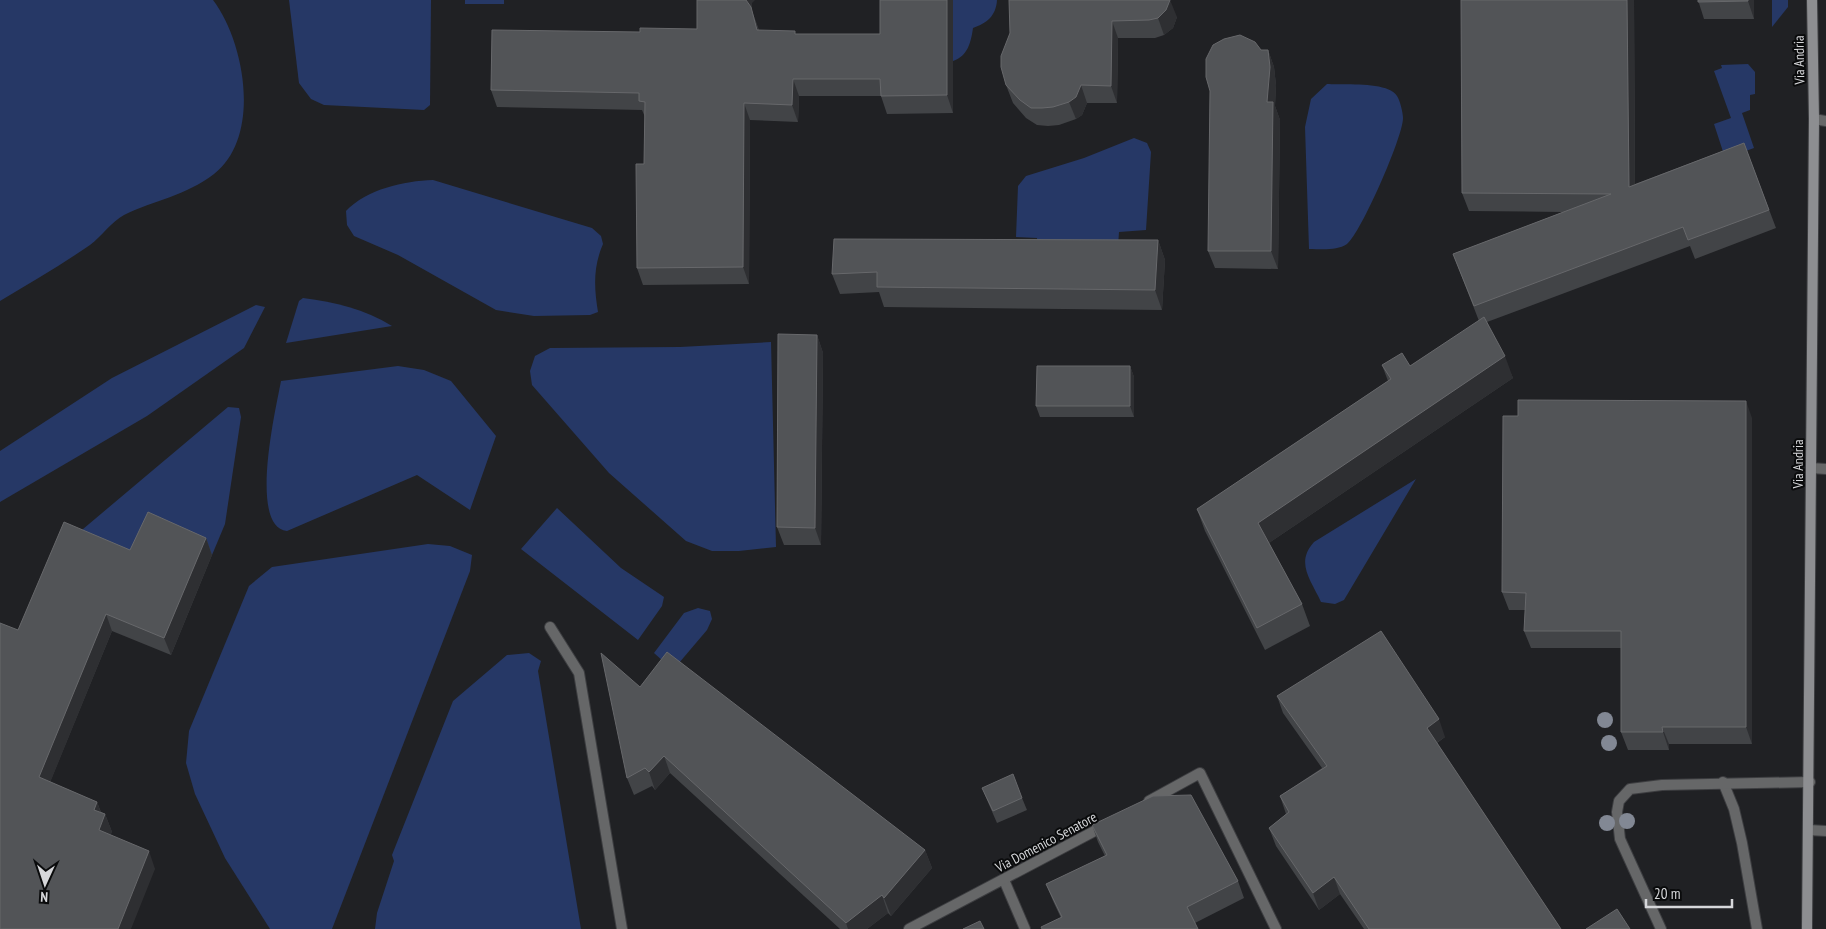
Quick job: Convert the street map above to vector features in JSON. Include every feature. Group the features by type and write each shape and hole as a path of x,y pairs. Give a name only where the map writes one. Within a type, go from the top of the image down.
{"main road":[{"name":"Via Andria","path":"1807,929 1810,782 1814,119 1812,0"}],"street":[{"path":"1814,119 1826,121"},
{"path":"1811,468 1826,469"},
{"path":"550,627 579,673 622,929"},
{"path":"1141,806 1200,773 1276,929"},
{"path":"1723,782 1734,810 1742,843 1757,929"},
{"path":"1661,929 1620,839 1617,812 1619,802 1630,789 1662,784 1810,782"},
{"name":"Via Domenico Senatore","path":"909,929 1115,820"},
{"path":"1809,830 1826,831"},
{"path":"1004,880 1026,929"}],"shaded area":[{"path":"0,0 213,0 224,18 240,64 243,114 239,137 229,158 214,174 192,188 124,215 90,245 0,301"},
{"path":"289,0 431,0 430,105 424,110 324,105 311,99 299,83"},
{"path":"465,0 504,0 504,4 465,4"},
{"path":"953,0 997,0 993,15 983,24 973,28 970,43 965,52 953,61"},
{"path":"1772,0 1788,0 1788,7 1772,27"},
{"path":"1748,64 1755,72 1755,94 1750,95 1750,110 1742,113 1754,148 1732,156 1729,170 1714,124 1731,118 1714,71 1722,68 1721,65"},
{"path":"1327,84 1375,86 1392,91 1399,100 1403,118 1389,163 1371,204 1353,236 1347,244 1339,248 1309,249 1305,127 1311,99"},
{"path":"1134,138 1147,143 1151,152 1146,230 1119,232 1117,260 1036,260 1037,238 1016,237 1018,186 1026,176 1084,158"},
{"path":"433,180 592,228 601,236 603,244 597,261 595,278 598,312 590,315 534,316 496,310 398,255 354,236 347,225 346,211 364,197 398,184"},
{"path":"303,298 349,307 371,315 392,326 286,343 299,301"},
{"path":"256,305 265,307 244,348 147,416 0,502 0,451 112,378"},
{"path":"771,342 776,547 739,551 712,551 686,541 609,473 532,385 530,371 535,356 550,348 680,347"},
{"path":"398,366 424,370 451,381 496,436 470,510 417,475 287,531 275,525 269,510 267,489 268,465 270,439 281,381"},
{"path":"228,407 239,408 241,417 225,524 212,555 136,568 70,540"},
{"path":"1416,479 1344,600 1335,604 1321,602 1309,579 1305,564 1308,550 1314,542"},
{"path":"557,508 621,568 664,597 662,606 638,640 521,549"},
{"path":"428,544 450,546 472,555 470,571 332,929 270,929 225,858 195,794 186,763 189,731 249,586 272,567"},
{"path":"698,608 710,611 712,619 707,630 673,670 654,653 684,613"},
{"path":"529,653 541,661 538,671 581,929 375,929 377,913 394,861 392,855 453,701 507,655"}],"building":[{"path":"697,0 746,0 751,7 757,30 795,31 795,34 880,34 880,0 947,0 947,95 881,96 880,79 793,79 792,105 744,103 743,267 637,268 636,164 644,164 645,102 639,101 639,93 491,90 492,30 640,32 640,28 697,29"},
{"path":"1009,0 1170,0 1166,10 1158,18 1112,21 1111,86 1081,85 1076,97 1069,102 1053,107 1031,108 1020,100 1006,85 1001,67 1001,56 1010,33"},
{"path":"1461,0 1627,0 1629,187 1744,143 1769,210 1688,240 1683,227 1474,306 1453,254 1611,194 1462,193"},
{"path":"1698,0 1748,0 1748,1 1698,2"},
{"path":"1240,35 1255,42 1261,50 1268,50 1270,67 1267,102 1273,102 1271,251 1208,251 1210,91 1206,77 1206,59 1213,45 1224,39"},
{"path":"834,239 1158,240 1155,290 877,287 877,272 832,274"},
{"path":"1484,317 1505,356 1258,523 1302,604 1257,628 1197,509 1391,379 1382,365 1402,353 1410,366"},
{"path":"778,334 817,335 815,528 777,527"},
{"path":"1037,366 1130,366 1130,406 1036,406"},
{"path":"1518,400 1746,401 1746,727 1662,727 1663,732 1621,732 1621,631 1524,631 1526,593 1502,592 1503,416 1518,416"},
{"path":"148,512 206,538 164,638 106,614 39,777 97,802 94,810 105,814 99,830 149,851 118,929 0,929 0,623 18,630 64,522 130,550"},
{"path":"1381,631 1439,719 1427,728 1561,929 1369,929 1334,877 1313,893 1269,828 1289,812 1280,796 1327,766 1277,696"},
{"path":"667,652 925,850 884,898 882,895 846,923 664,756 649,772 645,768 627,778 601,653 640,687"},
{"path":"1013,774 1022,798 993,811 982,788"},
{"path":"1191,795 1238,881 1187,907 1198,929 1042,929 1041,927 1062,917 1046,884 1107,855 1092,825 1153,796"},
{"path":"1617,909 1630,929 1586,929"},
{"path":"980,921 984,929 963,929"}]}
